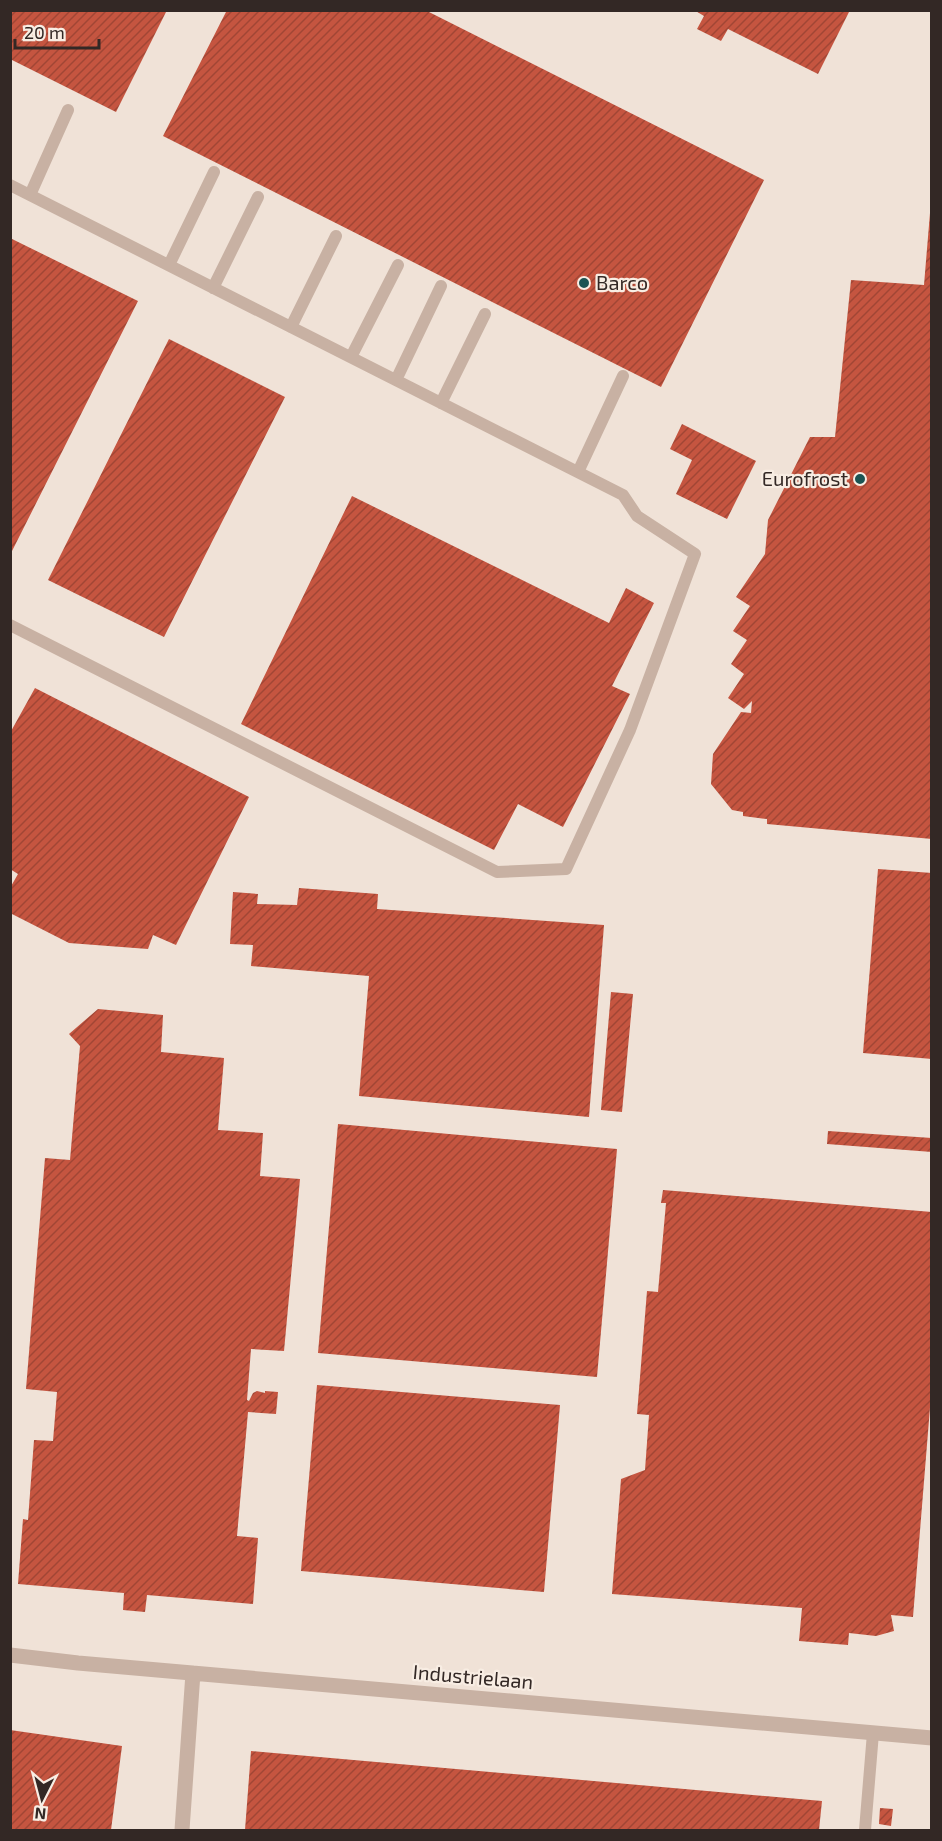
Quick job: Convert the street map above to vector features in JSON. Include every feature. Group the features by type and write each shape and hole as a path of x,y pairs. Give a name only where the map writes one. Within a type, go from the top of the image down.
{"street":[{"name":"Industrielaan","path":"10,1655 932,1738"},
{"path":"182,1830 193,1673"}],"lane":[{"path":"30,195 68,110"},
{"path":"170,266 214,172"},
{"path":"10,185 623,495 637,516 695,554 630,730 566,869 497,872 10,625"},
{"path":"213,288 258,197"},
{"path":"291,327 336,236"},
{"path":"351,357 398,265"},
{"path":"396,380 441,286"},
{"path":"441,403 485,314"},
{"path":"578,472 623,376"},
{"path":"865,1830 873,1733"}],"building":[{"path":"10,10 167,10 116,112 10,59"},
{"name":"Barco","path":"227,10 425,10 764,180 661,387 163,136"},
{"path":"694,10 850,10 818,74 728,29 721,41 697,29 704,16"},
{"name":"Eurofrost","path":"930,213 932,213 932,839 767,824 767,819 743,816 743,812 732,810 711,784 713,754 741,712 751,713 752,701 744,709 728,698 744,674 731,664 747,640 733,631 750,606 736,597 765,554 768,520 810,437 835,437 851,280 924,285"},
{"path":"10,238 138,301 10,555"},
{"path":"169,339 285,397 164,637 48,580"},
{"path":"682,424 756,461 727,519 676,494 692,460 670,449"},
{"path":"352,496 609,623 626,588 654,603 612,686 630,694 563,827 518,804 494,850 241,724"},
{"path":"35,688 249,797 176,945 153,935 148,949 69,943 10,913 10,888 18,874 10,869 10,733"},
{"path":"878,869 932,873 932,1059 863,1053"},
{"path":"299,888 378,894 377,909 604,925 589,1117 359,1096 369,976 251,966 253,945 230,944 233,892 258,894 257,904 297,905"},
{"path":"611,992 633,994 622,1112 601,1110"},
{"path":"98,1009 163,1015 161,1052 224,1058 218,1130 263,1133 260,1176 300,1179 284,1351 251,1349 247,1400 249,1401 253,1393 257,1391 278,1392 276,1414 248,1412 237,1536 258,1538 253,1604 147,1595 145,1612 123,1610 124,1593 18,1584 23,1519 28,1520 34,1440 53,1441 57,1392 26,1389 45,1158 70,1160 80,1046 69,1034"},
{"path":"338,1124 617,1149 597,1377 318,1353"},
{"path":"828,1131 932,1138 932,1152 827,1144"},
{"path":"663,1190 932,1212 932,1383 913,1617 891,1615 894,1631 876,1636 849,1633 848,1645 799,1641 802,1608 612,1594 621,1479 645,1470 649,1415 637,1414 647,1291 658,1292 666,1203 661,1203"},
{"path":"317,1385 560,1405 544,1592 301,1571"},
{"path":"10,1730 122,1746 111,1830 10,1830"},
{"path":"251,1751 822,1801 819,1830 245,1830"},
{"path":"880,1808 893,1809 891,1826 879,1824"}],"place":[{"name":"Barco","path":"584,283"},
{"name":"Eurofrost","path":"860,479"}]}
